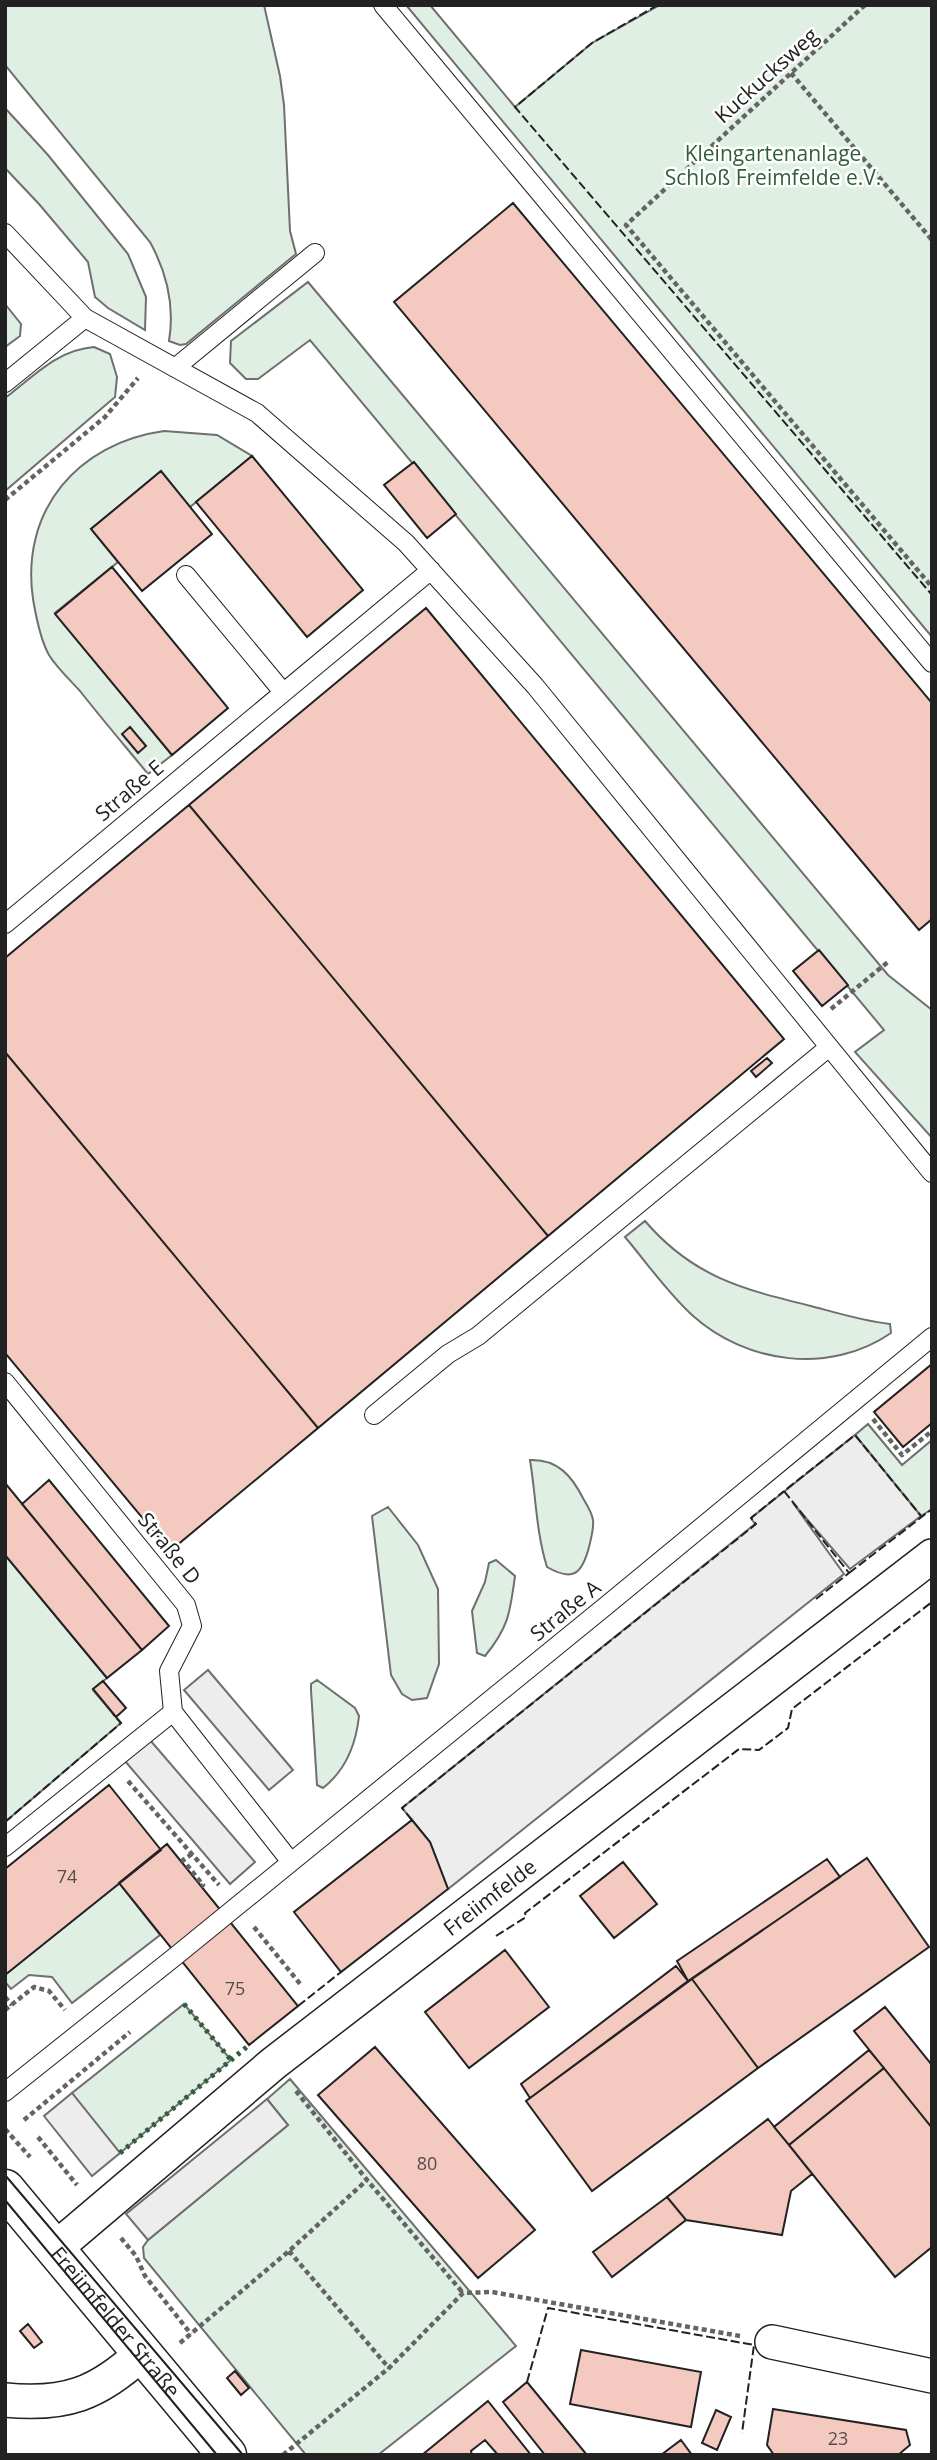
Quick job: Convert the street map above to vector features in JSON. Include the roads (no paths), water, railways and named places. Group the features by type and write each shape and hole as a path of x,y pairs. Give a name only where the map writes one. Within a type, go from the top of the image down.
{"street":[{"name":"Freiimfelde","path":"56,2248 274,2063 932,1556"},
{"name":"Freiimfelder Straße","path":"5,2189 227,2455"},
{"path":"772,2342 932,2376"},
{"path":"5,2400 57,2400 85,2393 107,2383 142,2353"}],"lane":[{"path":"383,5 932,663"},
{"path":"5,233 85,318 257,413 406,543 535,686 932,1173"},
{"path":"176,368 315,253"},
{"path":"5,383 85,318"},
{"name":"Straße E","path":"5,924 430,570"},
{"path":"186,575 283,692"},
{"path":"374,1415 448,1354 478,1336 828,1048"},
{"name":"Straße A","path":"5,2092 687,1540 932,1336"},
{"name":"Straße D","path":"5,1382 186,1605 192,1626 169,1671 173,1712"},
{"path":"5,1847 173,1712 291,1862"}],"tram line":[{"path":"5,2175 243,2455"},
{"path":"5,2200 217,2455"}],"park label":[{"name":"Kleingartenanlage Schloß Freimfelde e.V.","path":"773,165"}]}
